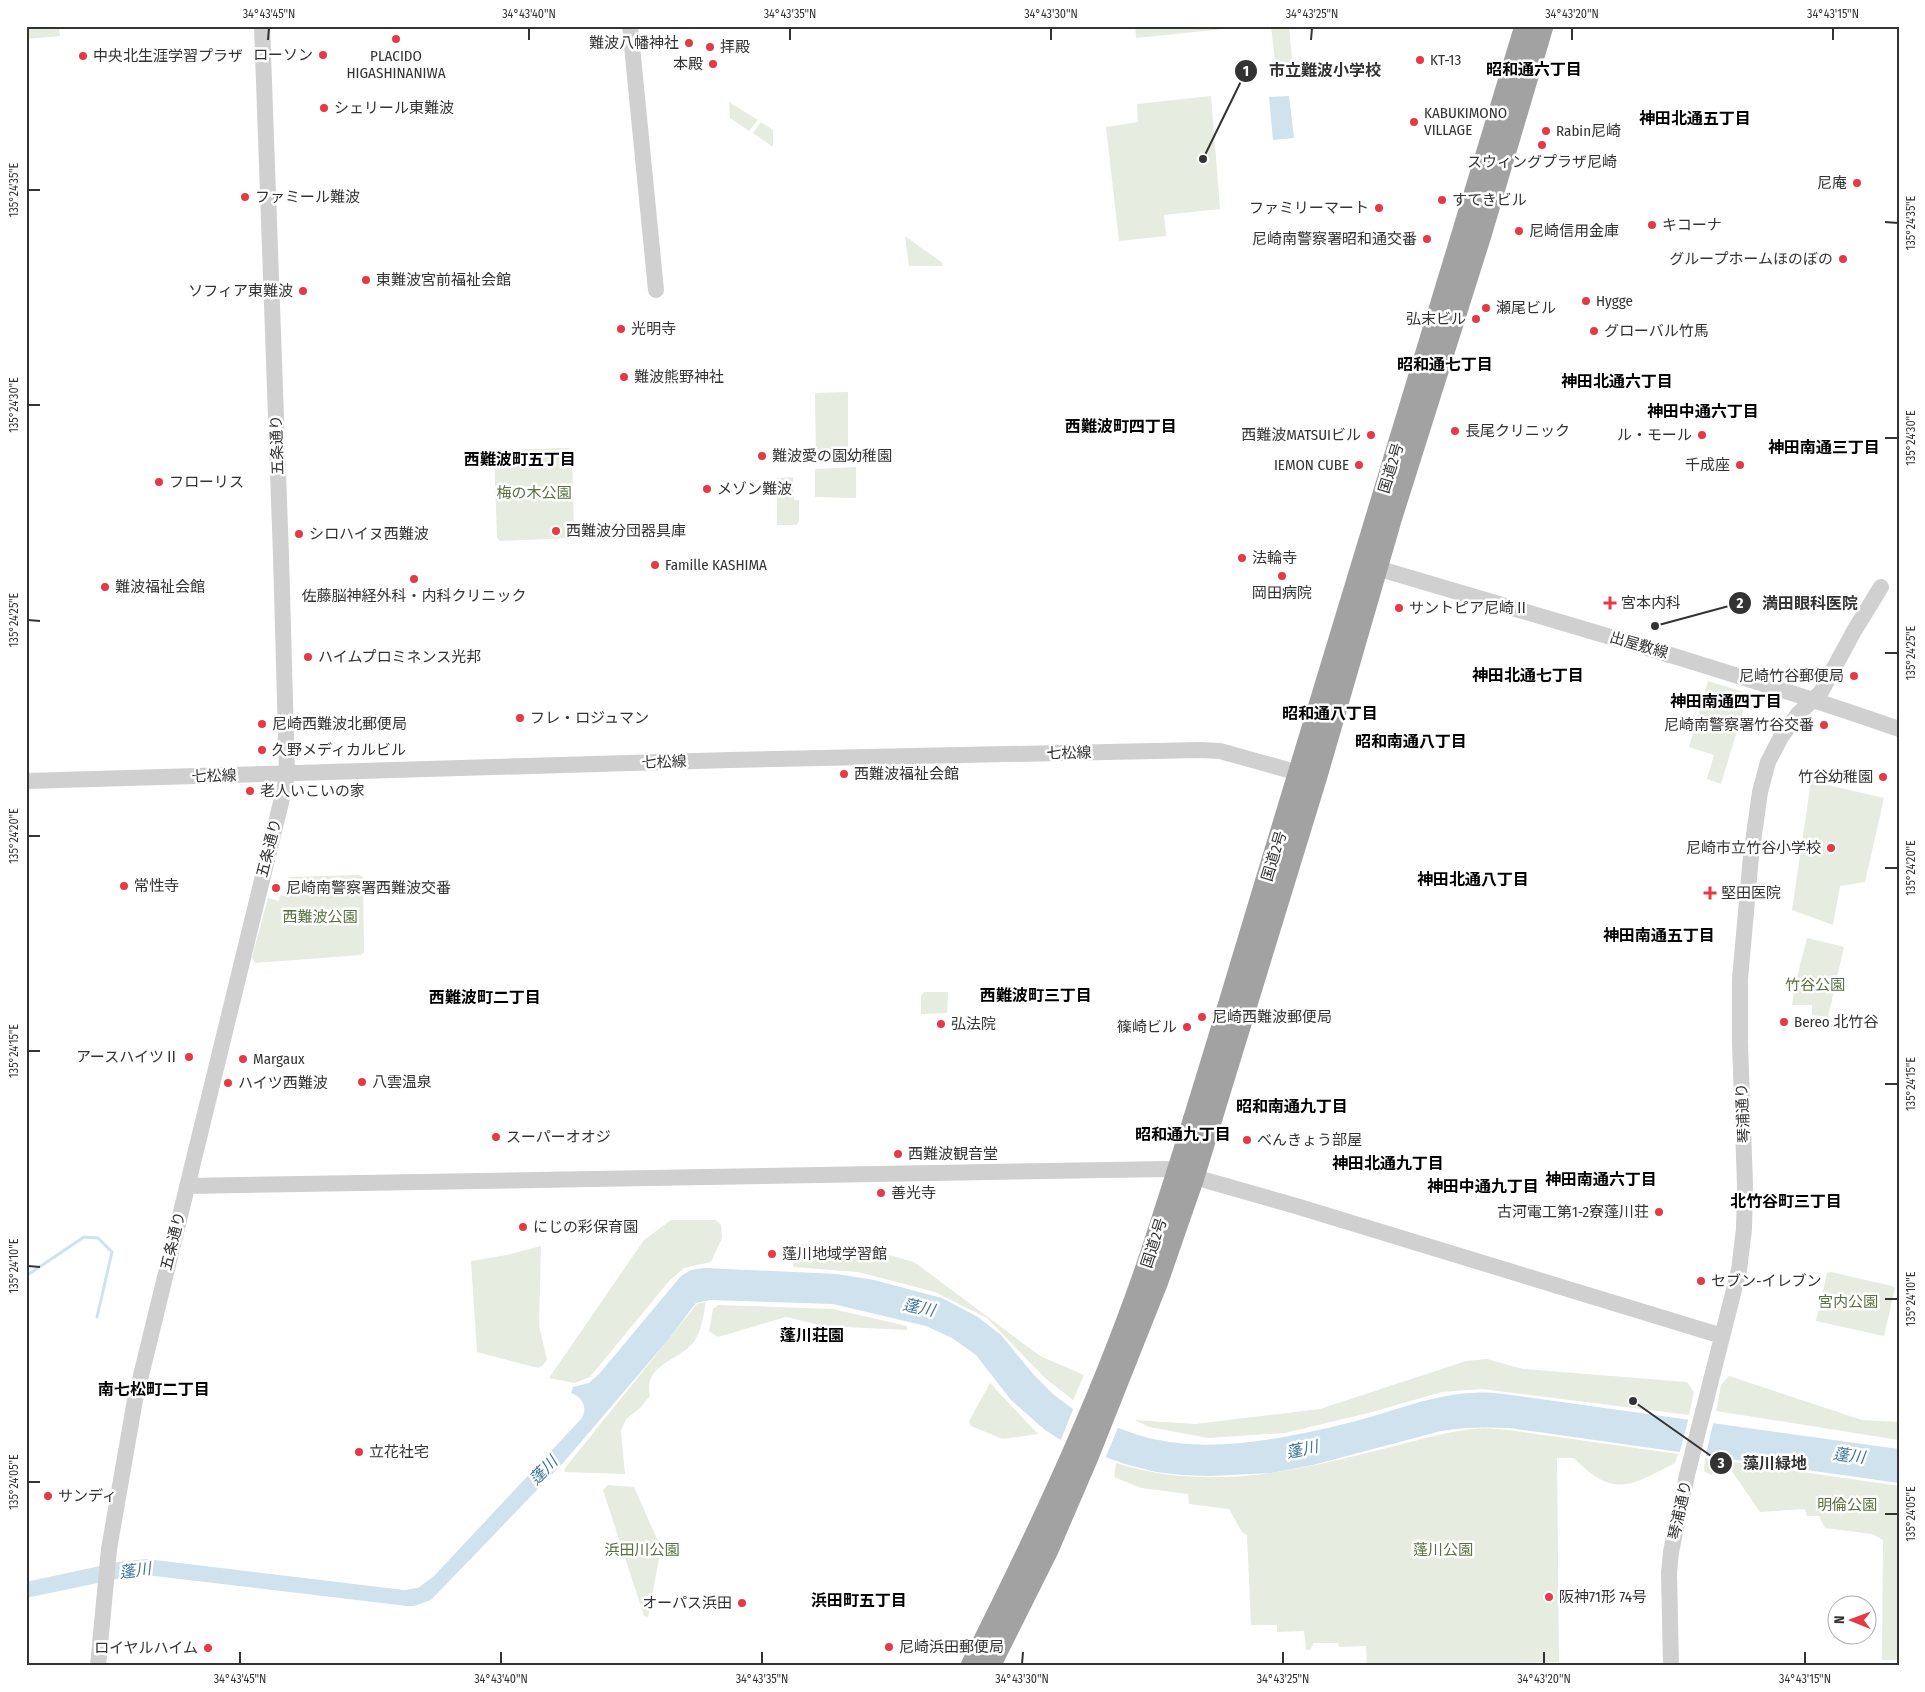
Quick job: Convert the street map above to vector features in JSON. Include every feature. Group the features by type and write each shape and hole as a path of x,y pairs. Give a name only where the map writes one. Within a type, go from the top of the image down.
{"highway":[{"name":"国道2号","path":"1185,1175 1317,776 1370,566 1524,26"},
{"name":"国道2号","path":"990,1666 1048,1550 1081,1454 1158,1281 1185,1175 1299,772 1481,234 1543,26"},
{"name":"国道2号","path":"971,1666 1042,1523 1081,1454"}],"street":[{"name":"五条通り","path":"98,1666 107,1563 135,1400 287,773 262,26"},
{"path":"630,26 656,290"},
{"name":"出屋敷線","path":"1370,566 1664,652 1899,729"},
{"name":"琴浦通り","path":"1671,1666 1669,1565 1690,1465 1739,1270 1744,1229 1745,1140 1740,1043 1740,979 1756,819 1763,782 1774,749 1791,723 1821,692 1854,631 1881,588"},
{"name":"七松線","path":"26,781 730,760 1200,750 1220,751 1299,772"},
{"path":"187,1186 1166,1169 1296,1206 1722,1336"}],"green space":[{"path":"26,26 59,26 60,36 26,39"},
{"path":"1135,26 1253,26 1136,38"},
{"path":"1271,26 1289,26 1293,70 1276,71"},
{"path":"1211,96 1220,209 1164,215 1166,236 1119,241 1106,127 1138,122 1137,104"},
{"path":"729,102 758,120 749,131 730,118"},
{"path":"761,122 773,130 773,147 753,133"},
{"path":"905,236 941,262 943,266 909,266"},
{"path":"848,392 848,457 816,457 815,393"},
{"name":"梅の木公園","path":"569,448 572,452 574,534 571,538 500,541 497,538 494,453 497,450"},
{"path":"856,467 856,498 815,497 815,469"},
{"path":"793,477 794,500 799,500 799,521 797,525 777,525 777,478"},
{"path":"1708,681 1744,692 1747,698 1721,784 1707,779 1714,755 1689,747"},
{"path":"1811,781 1884,798 1865,882 1840,886 1833,925 1792,910"},
{"name":"西難波公園","path":"360,875 363,877 364,952 361,955 255,963 252,957 268,898 279,901 280,895 285,896 289,877"},
{"name":"竹谷公園","path":"1807,938 1844,947 1828,1017 1812,1015 1812,1005 1792,1005"},
{"path":"924,992 948,992 947,1013 921,1014 921,996"},
{"path":"671,1220 716,1220 721,1225 722,1238 711,1262 684,1268 669,1281 590,1377 574,1383 549,1378 644,1240"},
{"path":"793,1244 864,1248 914,1262 1040,1356 1084,1375 1073,1400 1045,1378 987,1318 935,1292 858,1272 793,1267"},
{"path":"541,1246 539,1325 547,1360 538,1368 477,1352 471,1261 507,1255"},
{"name":"宮内公園","path":"1831,1272 1895,1288 1884,1336 1816,1321 1827,1273"},
{"path":"706,1302 700,1328 693,1343 656,1371 651,1377 649,1386 650,1396 640,1408 626,1419 621,1431 625,1474 565,1472 565,1468 697,1304"},
{"path":"718,1305 833,1309 907,1326 907,1330 824,1326 786,1317 718,1337 709,1331 713,1309"},
{"path":"1487,1359 1523,1369 1687,1382 1694,1392 1689,1415 1482,1389 1442,1392 1372,1412 1285,1433 1208,1438 1149,1427 1135,1420 1195,1424 1320,1409 1466,1361"},
{"path":"1729,1376 1862,1420 1899,1422 1899,1440 1716,1411 1721,1385"},
{"path":"990,1383 1038,1434 1003,1439 971,1426 969,1421"},
{"name":"蓬川公園","path":"1484,1428 1678,1454 1675,1463 1646,1478 1623,1484 1612,1484 1600,1479 1574,1458 1557,1458 1559,1662 1367,1666 1366,1646 1339,1647 1338,1643 1314,1643 1310,1650 1306,1650 1304,1631 1277,1632 1277,1625 1251,1625 1247,1535 1242,1532 1229,1509 1189,1504 1188,1494 1141,1488 1114,1477 1116,1463 1151,1472 1186,1476 1254,1475 1356,1456 1438,1435"},
{"name":"明倫公園","path":"1705,1458 1899,1486 1899,1660 1882,1660 1883,1540 1872,1534 1825,1528 1819,1516 1807,1516 1805,1509 1760,1512 1731,1470 1722,1469 1711,1475 1704,1471"},
{"name":"浜田川公園","path":"608,1485 634,1487 661,1548 648,1617 644,1616 603,1490"}],"water":[{"path":"1289,96 1294,138 1273,140 1269,97"},
{"name":"蓬川","path":"704,1268 837,1274 874,1280 942,1298 978,1317 1001,1335 1033,1374 1054,1395 1073,1409 1125,1430 1158,1440 1206,1445 1258,1441 1333,1427 1444,1396 1489,1393 1899,1449 1899,1483 1492,1427 1441,1431 1313,1465 1271,1473 1209,1476 1156,1472 1125,1464 1059,1439 1045,1430 1011,1400 976,1355 952,1338 926,1326 833,1304 710,1300 696,1303 668,1340 563,1463 431,1600 414,1606 407,1606 146,1575 117,1579 26,1598 26,1582 118,1562 147,1559 404,1590 418,1588 434,1576 582,1418 584,1406 581,1400 571,1393 573,1387 589,1383 600,1373 681,1276 691,1270"}],"pier":[{"path":"1074,1407 1119,1425 1105,1459 1060,1442"},
{"path":"1689,1417 1714,1420 1705,1458 1679,1455"}],"waterway":[{"path":"26,1276 84,1237 98,1238 112,1252 97,1317"}],"place":[{"name":"PLACIDO HIGASHINANIWA","path":"396,39"},
{"name":"難波八幡神社","path":"689,43"},
{"name":"拝殿","path":"710,47"},
{"name":"ローソン","path":"323,55"},
{"name":"中央北生涯学習プラザ","path":"83,56"},
{"name":"KT-13","path":"1420,60"},
{"name":"本殿","path":"713,64"},
{"name":"シェリール東難波","path":"324,108"},
{"name":"KABUKIMONO VILLAGE","path":"1414,122"},
{"name":"Rabin尼崎","path":"1546,131"},
{"name":"スウィングプラザ尼崎","path":"1542,145"},
{"name":"市立難波小学校","path":"1203,159"},
{"name":"尼庵","path":"1857,183"},
{"name":"ファミール難波","path":"245,197"},
{"name":"すてきビル","path":"1442,200"},
{"name":"ファミリーマート","path":"1379,208"},
{"name":"キコーナ","path":"1652,225"},
{"name":"尼崎信用金庫","path":"1519,231"},
{"name":"尼崎南警察署昭和通交番","path":"1427,239"},
{"name":"グループホームほのぼの","path":"1843,259"},
{"name":"東難波宮前福祉会館","path":"366,280"},
{"name":"ソフィア東難波","path":"303,291"},
{"name":"Hygge","path":"1586,301"},
{"name":"瀬尾ビル","path":"1486,308"},
{"name":"弘末ビル","path":"1476,319"},
{"name":"光明寺","path":"621,329"},
{"name":"グローバル竹馬","path":"1594,331"},
{"name":"難波熊野神社","path":"624,377"},
{"name":"長尾クリニック","path":"1455,431"},
{"name":"西難波MATSUIビル","path":"1371,435"},
{"name":"ル・モール","path":"1702,435"},
{"name":"難波愛の園幼稚園","path":"762,456"},
{"name":"IEMON CUBE","path":"1359,465"},
{"name":"千成座","path":"1740,465"},
{"name":"フローリス","path":"159,482"},
{"name":"メゾン難波","path":"707,489"},
{"name":"西難波分団器具庫","path":"556,531"},
{"name":"シロハイヌ西難波","path":"299,534"},
{"name":"法輪寺","path":"1242,558"},
{"name":"Famille KASHIMA","path":"655,565"},
{"name":"岡田病院","path":"1282,576"},
{"name":"佐藤脳神経外科・内科クリニック","path":"414,579"},
{"name":"難波福祉会館","path":"105,587"},
{"name":"宮本内科","path":"1610,603"},
{"name":"サントピア尼崎Ⅱ","path":"1399,608"},
{"name":"満田眼科医院","path":"1655,626"},
{"name":"ハイムプロミネンス光邦","path":"308,657"},
{"name":"尼崎竹谷郵便局","path":"1854,676"},
{"name":"フレ・ロジュマン","path":"520,718"},
{"name":"尼崎西難波北郵便局","path":"262,724"},
{"name":"尼崎南警察署竹谷交番","path":"1824,725"},
{"name":"久野メディカルビル","path":"262,750"},
{"name":"西難波福祉会館","path":"844,774"},
{"name":"竹谷幼稚園","path":"1883,777"},
{"name":"老人いこいの家","path":"250,791"},
{"name":"尼崎市立竹谷小学校","path":"1831,848"},
{"name":"常性寺","path":"124,886"},
{"name":"尼崎南警察署西難波交番","path":"276,888"},
{"name":"堅田医院","path":"1710,893"},
{"name":"尼崎西難波郵便局","path":"1202,1017"},
{"name":"Bereo 北竹谷","path":"1784,1022"},
{"name":"弘法院","path":"941,1024"},
{"name":"篠崎ビル","path":"1187,1027"},
{"name":"アースハイツⅡ","path":"189,1057"},
{"name":"Margaux","path":"243,1059"},
{"name":"八雲温泉","path":"362,1082"},
{"name":"ハイツ西難波","path":"228,1083"},
{"name":"スーパーオオジ","path":"496,1137"},
{"name":"べんきょう部屋","path":"1247,1140"},
{"name":"西難波観音堂","path":"898,1154"},
{"name":"善光寺","path":"881,1193"},
{"name":"古河電工第1-2寮蓬川荘","path":"1659,1212"},
{"name":"にじの彩保育園","path":"523,1227"},
{"name":"蓬川地域学習館","path":"772,1254"},
{"name":"セブン-イレブン","path":"1701,1281"},
{"name":"藻川緑地","path":"1633,1401"},
{"name":"立花社宅","path":"359,1452"},
{"name":"サンディ","path":"48,1496"},
{"name":"阪神71形 74号","path":"1549,1597"},
{"name":"オーパス浜田","path":"742,1603"},
{"name":"尼崎浜田郵便局","path":"889,1647"},
{"name":"ロイヤルハイム","path":"208,1648"}],"district":[{"name":"昭和通六丁目","path":"1534,69"},
{"name":"神田北通五丁目","path":"1695,118"},
{"name":"昭和通七丁目","path":"1445,364"},
{"name":"神田北通六丁目","path":"1617,381"},
{"name":"神田中通六丁目","path":"1703,411"},
{"name":"西難波町四丁目","path":"1121,426"},
{"name":"神田南通三丁目","path":"1824,447"},
{"name":"西難波町五丁目","path":"520,459"},
{"name":"神田北通七丁目","path":"1528,675"},
{"name":"神田南通四丁目","path":"1726,701"},
{"name":"昭和通八丁目","path":"1330,713"},
{"name":"昭和南通八丁目","path":"1411,741"},
{"name":"神田北通八丁目","path":"1473,879"},
{"name":"神田南通五丁目","path":"1659,935"},
{"name":"西難波町三丁目","path":"1036,995"},
{"name":"西難波町二丁目","path":"485,997"},
{"name":"昭和南通九丁目","path":"1292,1106"},
{"name":"昭和通九丁目","path":"1183,1134"},
{"name":"神田北通九丁目","path":"1388,1163"},
{"name":"神田南通六丁目","path":"1601,1179"},
{"name":"神田中通九丁目","path":"1483,1186"},
{"name":"北竹谷町三丁目","path":"1786,1201"},
{"name":"蓬川荘園","path":"812,1335"},
{"name":"南七松町二丁目","path":"154,1389"},
{"name":"浜田町五丁目","path":"859,1600"}]}
